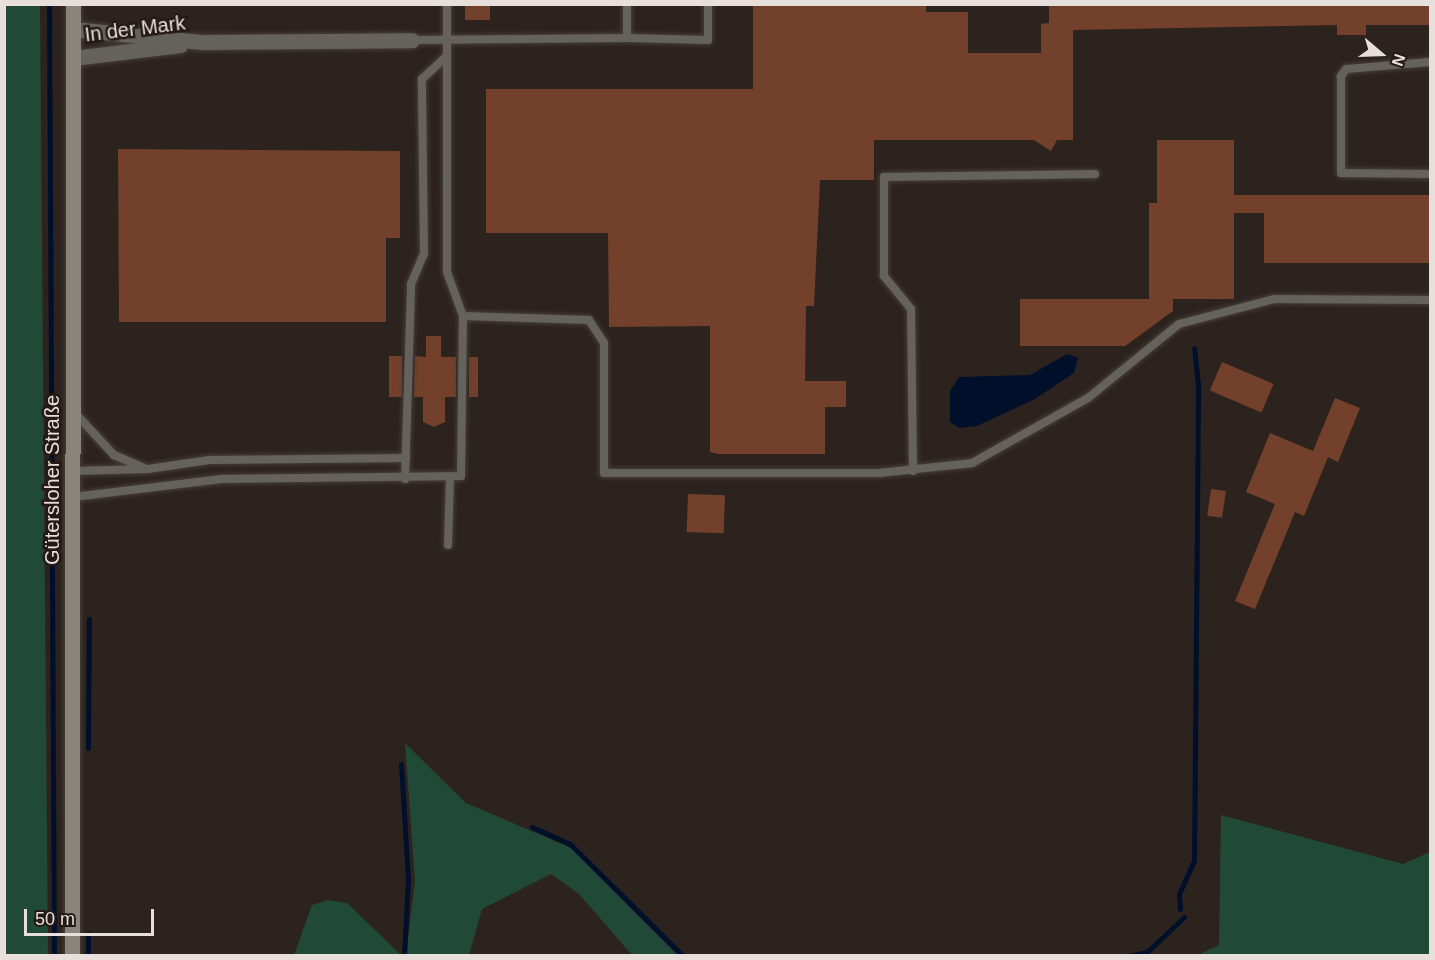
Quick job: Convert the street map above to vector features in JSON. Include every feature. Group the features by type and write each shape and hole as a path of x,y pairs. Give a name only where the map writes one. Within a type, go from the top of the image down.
{"main road":[{"name":"Gütersloher Straße","path":"72,956 73,4"}],"street":[{"name":"In der Mark","path":"73,29 202,42 412,40"},
{"name":"In der Mark","path":"73,58 202,42"}],"lane":[{"path":"73,496 222,479 405,479 461,476 464,316 447,272 447,4"},
{"path":"627,4 627,38"},
{"path":"412,40 447,37 708,40 708,4"},
{"path":"405,479 411,284 424,254 422,79 447,56"},
{"path":"1431,62 1346,69 1341,76 1341,173 1431,174"},
{"path":"913,471 911,309 884,276 884,177 1095,174"},
{"path":"464,316 589,320 604,343 604,473 913,471 972,463 1088,398 1179,324 1274,300 1431,300"},
{"path":"74,411 114,455 148,469"},
{"path":"73,471 148,469 209,460 406,458"},
{"path":"448,545 450,477"}],"green space":[{"path":"4,5 40,5 48,955 5,956"},
{"path":"405,743 466,803 571,848 677,955 632,955 579,894 551,874 482,909 469,955 406,955 415,881"},
{"path":"1221,815 1403,864 1430,852 1430,955 1198,955 1219,945"},
{"path":"328,900 347,903 401,955 294,955 312,905"}],"water":[{"path":"1067,354 1078,358 1074,373 1035,399 977,426 959,428 950,422 950,391 959,377 1030,375"}],"building":[{"path":"465,4 490,4 490,20 465,20"},
{"path":"753,4 926,4 926,12 968,12 968,53 1041,53 1041,24 1049,23 1049,4 1431,4 1431,25 1366,25 1366,35 1337,35 1337,25 1073,30 1073,140 1057,140 1051,151 1034,140 874,140 874,180 820,180 814,306 806,306 805,381 846,381 846,407 825,407 825,454 718,454 710,452 710,326 609,327 608,233 486,233 486,89 753,89"},
{"path":"1157,140 1234,140 1234,195 1431,195 1431,263 1264,263 1264,213 1234,213 1234,299 1173,299 1173,311 1125,346 1020,346 1020,299 1149,299 1149,203 1157,203"},
{"path":"118,149 400,151 400,238 386,238 386,322 119,322"},
{"path":"426,336 441,336 441,357 456,357 456,397 445,397 445,422 434,427 423,422 423,397 414,397 415,356 426,357"},
{"path":"389,356 402,356 402,397 389,397"},
{"path":"469,357 478,357 478,397 469,397"},
{"path":"1222,362 1274,384 1261,412 1210,391"},
{"path":"1335,398 1360,408 1338,462 1328,457 1304,516 1295,512 1255,609 1235,601 1275,504 1246,492 1270,433 1313,451"},
{"path":"1211,489 1226,491 1222,518 1207,516"},
{"path":"688,494 725,495 724,533 687,532"}],"waterway":[{"path":"49,4 54,956"},
{"path":"1180,909 1179,894 1194,861 1198,385 1194,348"},
{"path":"88,748 89,619"},
{"path":"401,764 408,880 404,956"},
{"path":"532,827 570,844 683,956"},
{"path":"1129,956 1147,952 1184,917"},
{"path":"88,934 88,956"}]}
